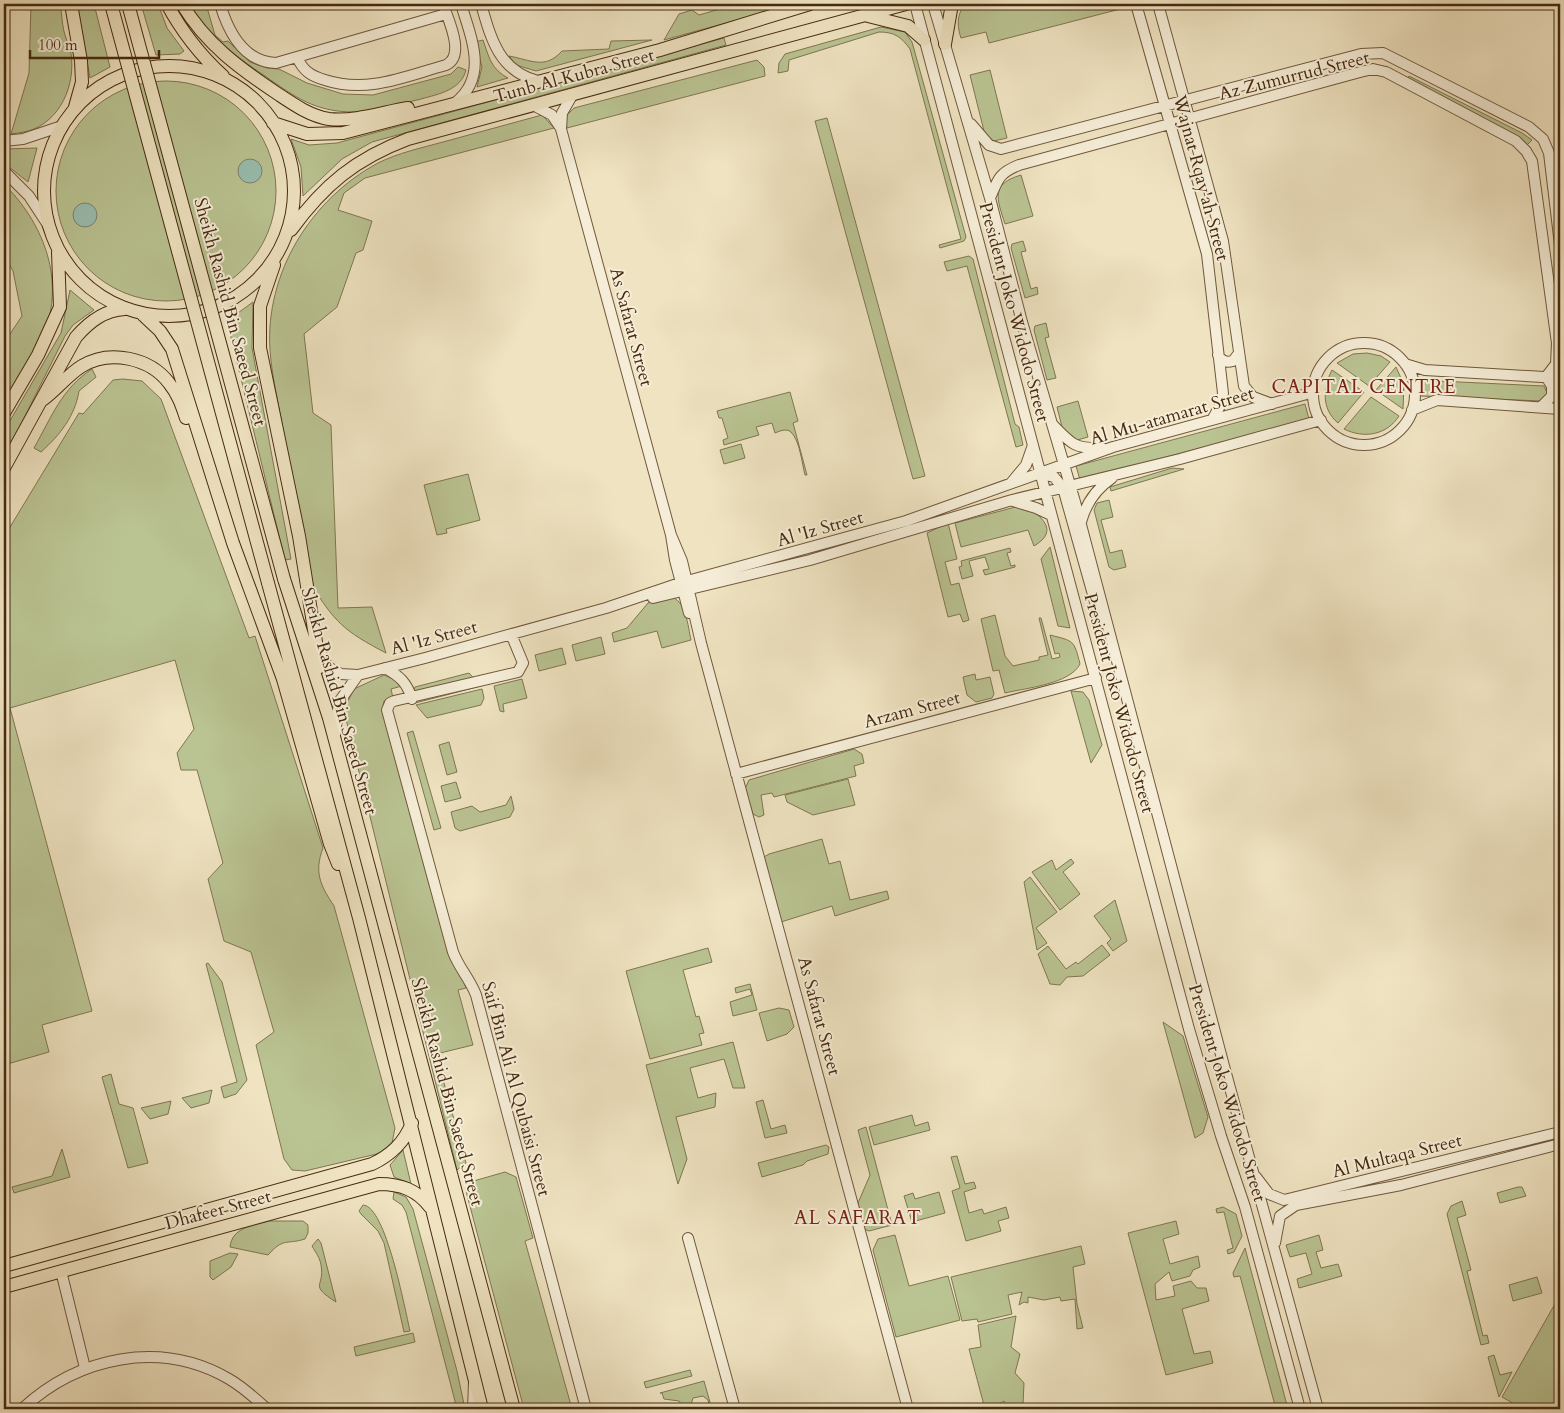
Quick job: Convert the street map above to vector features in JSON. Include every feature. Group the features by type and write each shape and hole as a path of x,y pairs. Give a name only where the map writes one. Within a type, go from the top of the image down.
{"main road":[{"path":"71,4 82,75 75,107"},
{"name":"Sheikh Rashid Bin Saeed Street","path":"111,4 359,918 412,1123 474,1383 482,1409"},
{"name":"Sheikh Rashid Bin Saeed Street","path":"128,4 284,579 329,718 514,1409"},
{"path":"167,4 181,29 198,51 233,84 255,101 273,123 288,154 293,180 293,205 285,239 266,271 249,288 223,304 187,316 163,317 140,313 125,309 93,291 68,265 58,250 48,225 45,208 45,174 51,149 62,126 75,107 94,91 114,78 138,70 162,66 186,67 210,73 233,84"},
{"path":"182,4 209,41 231,62 310,113 330,119 345,119 418,107 438,108"},
{"name":"Tunb Al Kubra Street","path":"273,123 307,134 331,135 660,50 810,4"},
{"name":"Tunb Al Kubra Street","path":"285,239 326,187 365,158 408,139 906,4"},
{"path":"945,44 952,4"},
{"path":"866,15 908,26 924,40"},
{"path":"4,413 38,355 60,307 58,250"},
{"path":"278,252 260,306 260,348 299,536 329,718"},
{"path":"4,468 70,347 84,328 103,314 125,309"},
{"path":"140,313 160,331 172,349 233,543 283,678 330,844 359,918"},
{"path":"41,401 84,365 109,358 136,360 153,369 168,382 176,393 193,435 205,451"},
{"name":"Dhafeer Street","path":"4,1266 372,1164 384,1158 396,1148 412,1123"},
{"name":"Dhafeer Street","path":"4,1287 380,1184 401,1186 411,1190 420,1196 433,1211"}],"street":[{"path":"220,4 232,35 254,57 267,63 276,63 297,57 445,9 456,52 454,59 446,65 378,84 357,87 333,83 310,75 303,69 297,57"},
{"path":"455,103 468,89 476,69 475,53 461,4"},
{"path":"481,4 494,45 502,60 514,71 538,81"},
{"name":"President Joko Widodo Street","path":"915,4 1189,1029 1247,1214 1300,1409"},
{"name":"President Joko Widodo Street","path":"933,4 990,198 1064,466 1067,487 1081,523 1252,1172 1318,1409"},
{"name":"Wajnat Rqay'ah Street","path":"1136,4 1207,254 1222,398 1212,420"},
{"name":"Wajnat Rqay'ah Street","path":"1158,4 1223,241 1246,390 1257,399 1272,404"},
{"path":"467,24 473,33 481,35 486,30 485,18"},
{"name":"Az Zumurrud Street","path":"967,119 989,145 1001,149 1185,102 1368,52 1390,56 1529,128 1543,140 1550,160 1560,245"},
{"name":"Az Zumurrud Street","path":"990,198 1000,176 1008,169 1360,72 1380,70 1516,141 1526,150 1534,167 1557,317 1557,359 1554,369 1546,377"},
{"path":"560,127 562,113 572,94"},
{"path":"533,105 552,115 560,127"},
{"path":"4,141 23,139 62,126"},
{"name":"As Safarat Street","path":"560,127 671,535 679,552 685,586 908,1409"},
{"path":"4,171 29,196 48,225"},
{"path":"1405,364 1414,386 1412,410 1400,430 1384,441 1372,444 1346,441 1334,434 1321,420 1317,411 1314,392 1317,376 1325,361 1335,352 1354,344 1370,344 1385,348 1405,364 1424,370 1560,378"},
{"path":"1218,355 1227,362 1233,361 1239,353"},
{"path":"1541,407 1550,401 1553,391 1546,377"},
{"name":"Al Mu-atamarat Street","path":"1040,474 1113,447 1314,392"},
{"path":"1412,410 1437,400 1560,409"},
{"path":"1045,492 1120,474 1321,420"},
{"path":"1051,423 1076,446 1113,447"},
{"path":"1010,484 1026,465 1033,445"},
{"path":"1040,474 1054,477 1067,487 1116,678 1128,697"},
{"name":"Al 'Iz Street","path":"316,645 328,667 335,673 358,675 685,586 906,521 1040,474"},
{"path":"1081,523 1086,508 1094,494 1106,482 1120,474"},
{"name":"Al 'Iz Street","path":"685,586 843,550 1045,492"},
{"path":"1012,500 1051,515"},
{"name":"Saif Bin Ali Al Qubaisi Street","path":"511,634 518,655 515,666 507,673 402,701 392,710 392,722 453,952 458,964 471,982 476,995 586,1409"},
{"path":"385,668 402,679 412,699"},
{"path":"334,740 339,702 358,675"},
{"name":"Arzam Street","path":"736,774 1096,678"},
{"name":"Al Multaqa Street","path":"1252,1172 1269,1194 1284,1200 1560,1132"},
{"name":"Al Multaqa Street","path":"1274,1250 1280,1216 1296,1205 1401,1185 1560,1144"},
{"path":"688,1238 735,1409"},
{"path":"61,1271 85,1368"},
{"path":"22,1409 32,1399 85,1368 101,1362 138,1357 167,1358 188,1362 229,1379 267,1409"},
{"path":"473,1409 474,1383"}],"green space":[{"path":"31,4 60,4 66,39 70,47 72,72 66,95 53,115 34,129 11,134 29,73"},
{"path":"77,4 94,4 110,67 90,78"},
{"path":"141,4 158,4 167,28 184,51 180,54 156,55"},
{"path":"188,4 206,4 215,35 223,42 228,41 250,62 267,68 279,69 307,83 343,94 373,95 451,74 458,67 466,70 463,77 454,87 435,95 371,111 354,112 328,109 296,97 242,60 205,26"},
{"path":"737,4 795,4 664,40 679,14 692,10 699,15"},
{"path":"968,4 1128,4 1128,7 989,43 986,32 961,38 959,14"},
{"path":"881,27 905,32 912,42 966,237 964,241 940,248 939,245 961,239 910,49 904,41 893,34 879,32 789,60 788,71 778,73 779,63 785,54"},
{"path":"724,38 726,45 372,142 342,159 303,196 301,167 291,139 309,145 337,143"},
{"path":"483,40 494,67 508,78 477,87 482,67 475,42"},
{"path":"652,40 536,71 516,65 509,56 544,62 556,57 562,51 609,49 611,41"},
{"path":"757,60 764,67 765,76 567,128 565,117 574,108"},
{"path":"990,70 1007,138 994,141 985,135 970,75"},
{"path":"1409,76 1522,133 1532,140 1526,146 1407,81"},
{"path":"155,81 177,81 208,89 227,99 244,113 258,130 268,149 276,180 276,202 268,233 258,252 244,269 227,283 208,293 177,301 155,301 124,293 114,288 96,276 81,261 64,233 56,202 56,180 64,149 69,139 81,121 96,106 124,89"},
{"path":"542,115 554,128 365,178 344,193 338,210 372,221 363,250 356,253 337,307 304,334 313,413 331,425 338,608 372,607 386,653 341,624 326,607 310,582 271,361 270,321 275,293 284,266 297,241 313,218 332,197 354,178 386,159"},
{"path":"827,118 925,476 913,479 815,121"},
{"path":"37,148 28,182 4,163 4,149"},
{"path":"1021,175 1033,216 1005,224 998,200 998,193 1004,183"},
{"path":"4,184 29,215 39,232 51,269 52,289 51,309 43,337 4,402 4,343 22,316 13,271 4,255"},
{"path":"1023,241 1026,251 1021,252 1031,289 1037,287 1038,294 1025,298 1011,248 1012,244"},
{"path":"969,256 973,259 1015,424 1019,427 1023,445 1016,447 967,266 947,271 944,262"},
{"path":"70,290 94,310 73,325 65,336 4,458 4,431 61,333"},
{"path":"253,302 252,348 291,559 285,560 227,321"},
{"path":"1046,323 1049,337 1045,338 1056,378 1047,380 1034,330 1035,326"},
{"path":"1367,353 1381,356 1390,362 1369,386 1337,363 1353,354"},
{"path":"1396,367 1404,385 1403,409 1376,390"},
{"path":"92,369 96,377 79,391 74,409 66,424 41,452 34,448 65,394"},
{"path":"1332,370 1364,392 1338,423 1332,417 1325,398 1327,383"},
{"path":"113,380 142,381 161,399 249,638 255,636 323,848 319,864 320,878 334,906 395,1128 392,1143 381,1153 305,1171 292,1170 284,1159 256,1045 274,1032 251,952 224,941 208,879 223,863 197,770 181,770 177,753 194,729 175,660 10,708 92,1011 42,1025 49,1052 4,1065 4,537 79,413 83,414"},
{"path":"1417,380 1544,386 1548,395 1542,401 1420,396"},
{"path":"790,392 798,421 793,423 807,475 805,475 797,441 791,432 785,430 775,433 772,423 756,427 759,435 724,445 723,440 728,438 722,418 719,418 717,411"},
{"path":"1371,397 1399,416 1388,427 1375,433 1359,434 1344,429"},
{"path":"1078,401 1088,437 1074,441 1064,435 1057,407"},
{"path":"1305,404 1309,419 1080,480 1076,466"},
{"path":"741,444 745,458 724,464 720,450"},
{"path":"1172,468 1184,469 1111,491 1110,487"},
{"path":"468,474 480,520 446,529 447,533 437,535 424,485"},
{"path":"1109,500 1113,517 1101,520 1110,553 1122,550 1126,567 1114,570 1109,567 1094,510 1097,503"},
{"path":"1023,505 1041,518 1047,529 1042,540 1034,546 1028,530 961,547 955,523"},
{"path":"948,523 957,559 945,562 951,585 959,583 969,620 963,622 960,614 948,617 927,533"},
{"path":"1050,547 1070,628 1058,626 1041,559"},
{"path":"1010,548 1011,552 1007,553 1011,566 1015,565 1015,567 985,575 983,570 989,569 985,557 969,561 973,576 962,579 959,567 962,566 961,561"},
{"path":"670,597 680,603 683,608 691,640 662,648 657,631 614,642 612,633 627,628 648,603"},
{"path":"995,615 1005,656 1013,666 1039,660 1039,657 1048,655 1039,618 1041,618 1052,659 1060,657 1059,653 1055,654 1050,635 1072,643 1080,664 1075,671 1057,681 1005,693 999,670 993,671 981,619"},
{"path":"601,637 605,654 576,661 572,645"},
{"path":"562,648 566,664 539,671 535,655"},
{"path":"469,673 481,686 415,703 412,694 415,687"},
{"path":"975,674 976,680 990,677 994,694 992,698 976,702 967,695 963,677"},
{"path":"384,675 402,686 391,689 393,698 384,701 382,711 432,887 466,988 458,990 473,1045 436,1054 466,1163 457,1170 345,715 346,705 354,689"},
{"path":"522,679 527,698 503,704 504,712 500,711 494,686"},
{"path":"482,689 484,698 481,705 427,718 416,705"},
{"path":"1071,691 1083,692 1089,700 1102,745 1091,763"},
{"path":"413,731 441,828 434,830 407,733"},
{"path":"449,742 457,772 447,775 439,745"},
{"path":"854,749 862,754 864,763 854,766 856,776 774,797 772,793 761,795 764,815 759,817 753,814 745,789 749,780"},
{"path":"848,779 855,805 813,815 787,802 785,795"},
{"path":"456,782 461,798 445,802 441,786"},
{"path":"511,796 514,809 510,817 460,831 455,828 451,812 472,806 480,812 506,805"},
{"path":"822,839 829,864 840,861 850,900 887,891 889,899 835,916 832,906 781,922 764,857"},
{"path":"1071,859 1074,863 1063,872 1080,894 1060,910 1032,872 1052,860 1056,870"},
{"path":"1030,877 1057,912 1036,928 1047,943 1037,950 1024,882"},
{"path":"1115,900 1127,941 1113,951 1107,943 1111,939 1094,916"},
{"path":"1102,945 1110,955 1083,976 1067,977 1060,985 1050,984 1038,954 1048,946 1066,969 1076,962 1078,964"},
{"path":"708,948 712,962 683,970 696,1017 699,1016 704,1033 699,1034 702,1045 650,1059 626,971"},
{"path":"208,963 222,982 247,1080 236,1094 224,1098 221,1087 237,1082 206,964"},
{"path":"750,984 757,1010 733,1016 730,1002 752,995 750,989 736,993 735,988"},
{"path":"779,1008 789,1010 794,1027 787,1034 767,1041 759,1013"},
{"path":"1163,1022 1183,1036 1208,1117 1203,1133 1195,1138"},
{"path":"733,1042 745,1088 733,1088 724,1059 690,1068 698,1098 716,1093 715,1107 676,1117 687,1159 678,1184 646,1065"},
{"path":"111,1074 119,1104 133,1108 148,1163 128,1168 102,1077"},
{"path":"212,1090 209,1103 191,1108 182,1098"},
{"path":"763,1100 771,1129 785,1125 787,1133 765,1138 756,1102"},
{"path":"171,1101 168,1114 150,1119 141,1108"},
{"path":"912,1115 915,1126 928,1122 930,1130 874,1145 869,1127"},
{"path":"866,1127 892,1225 869,1231 864,1229 858,1203 870,1175 858,1130"},
{"path":"826,1145 829,1147 828,1154 807,1161 803,1165 762,1177 758,1163"},
{"path":"62,1149 70,1177 14,1193 12,1187 52,1176"},
{"path":"403,1150 411,1184 394,1177 390,1165"},
{"path":"957,1156 965,1184 974,1182 976,1188 964,1192 969,1213 982,1209 984,1214 1006,1207 1009,1218 998,1221 1001,1231 966,1241 952,1191 960,1188 951,1157"},
{"path":"505,1172 516,1177 533,1238 525,1241 572,1409 524,1409 466,1188 470,1182"},
{"path":"1522,1187 1526,1196 1500,1203 1497,1193"},
{"path":"394,1192 406,1197 413,1209 457,1371 465,1409 457,1409 406,1212 402,1205 393,1199"},
{"path":"939,1192 945,1213 912,1222 904,1196 913,1193 915,1199"},
{"path":"1462,1201 1466,1215 1457,1218 1471,1270 1467,1271 1483,1336 1487,1335 1489,1343 1481,1345 1447,1214 1451,1206"},
{"path":"363,1205 371,1210 387,1240 410,1331 404,1332 384,1243 378,1231 359,1211"},
{"path":"1223,1207 1236,1214 1242,1236 1234,1252 1228,1254 1227,1250 1233,1248 1224,1212 1217,1213 1216,1209"},
{"path":"269,1221 303,1221 308,1225 308,1233 305,1239 285,1242 273,1249 268,1255 230,1247 232,1240 239,1231"},
{"path":"1176,1221 1179,1234 1163,1239 1170,1264 1198,1256 1200,1267 1193,1270 1190,1276 1172,1281 1169,1272 1155,1284 1156,1300 1175,1296 1173,1286 1191,1281 1197,1288 1206,1288 1209,1301 1182,1309 1194,1354 1210,1351 1213,1363 1166,1375 1128,1233"},
{"path":"895,1235 909,1286 948,1276 960,1320 896,1337 873,1250 878,1239"},
{"path":"1319,1235 1323,1250 1316,1252 1321,1268 1338,1264 1342,1276 1299,1288 1297,1279 1312,1274 1306,1253 1290,1257 1286,1245"},
{"path":"318,1239 321,1243 336,1302 322,1292 320,1288 321,1265 312,1246"},
{"path":"1081,1246 1085,1264 1073,1267 1077,1304 1083,1328 1077,1329 1075,1299 1061,1301 1060,1297 1044,1300 1028,1297 1028,1303 1024,1302 1019,1305 1022,1292 1008,1295 1012,1314 978,1322 977,1319 962,1321 951,1277"},
{"path":"1245,1248 1288,1409 1276,1409 1240,1276 1234,1277 1233,1273"},
{"path":"230,1253 238,1254 231,1267 213,1280 210,1277 210,1261"},
{"path":"1537,1277 1542,1293 1513,1301 1509,1285"},
{"path":"1560,1295 1560,1409 1523,1409 1502,1397"},
{"path":"1016,1316 1011,1347 1020,1354 1015,1373 1024,1383 1023,1405 1017,1409 1008,1409 1004,1401 992,1409 985,1409 969,1349 981,1347 978,1325"},
{"path":"413,1333 415,1342 356,1356 354,1347"},
{"path":"1494,1355 1500,1375 1512,1372 1499,1397 1488,1357"},
{"path":"690,1370 692,1376 646,1388 644,1382"},
{"path":"704,1381 711,1406 710,1409 708,1400 703,1396 693,1398 690,1408 685,1409 679,1401 664,1399 662,1393 660,1393"}],"shaded area":[{"path":"250,159 255,160 261,166 261,176 255,182 250,183 245,182 239,176 238,171 239,166 245,160"},
{"path":"85,203 94,206 97,215 94,224 85,227 76,224 73,215 76,206"}],"district":[{"name":"CAPITAL CENTRE","path":"1364,387"},
{"name":"AL SAFARAT","path":"858,1218"}]}
